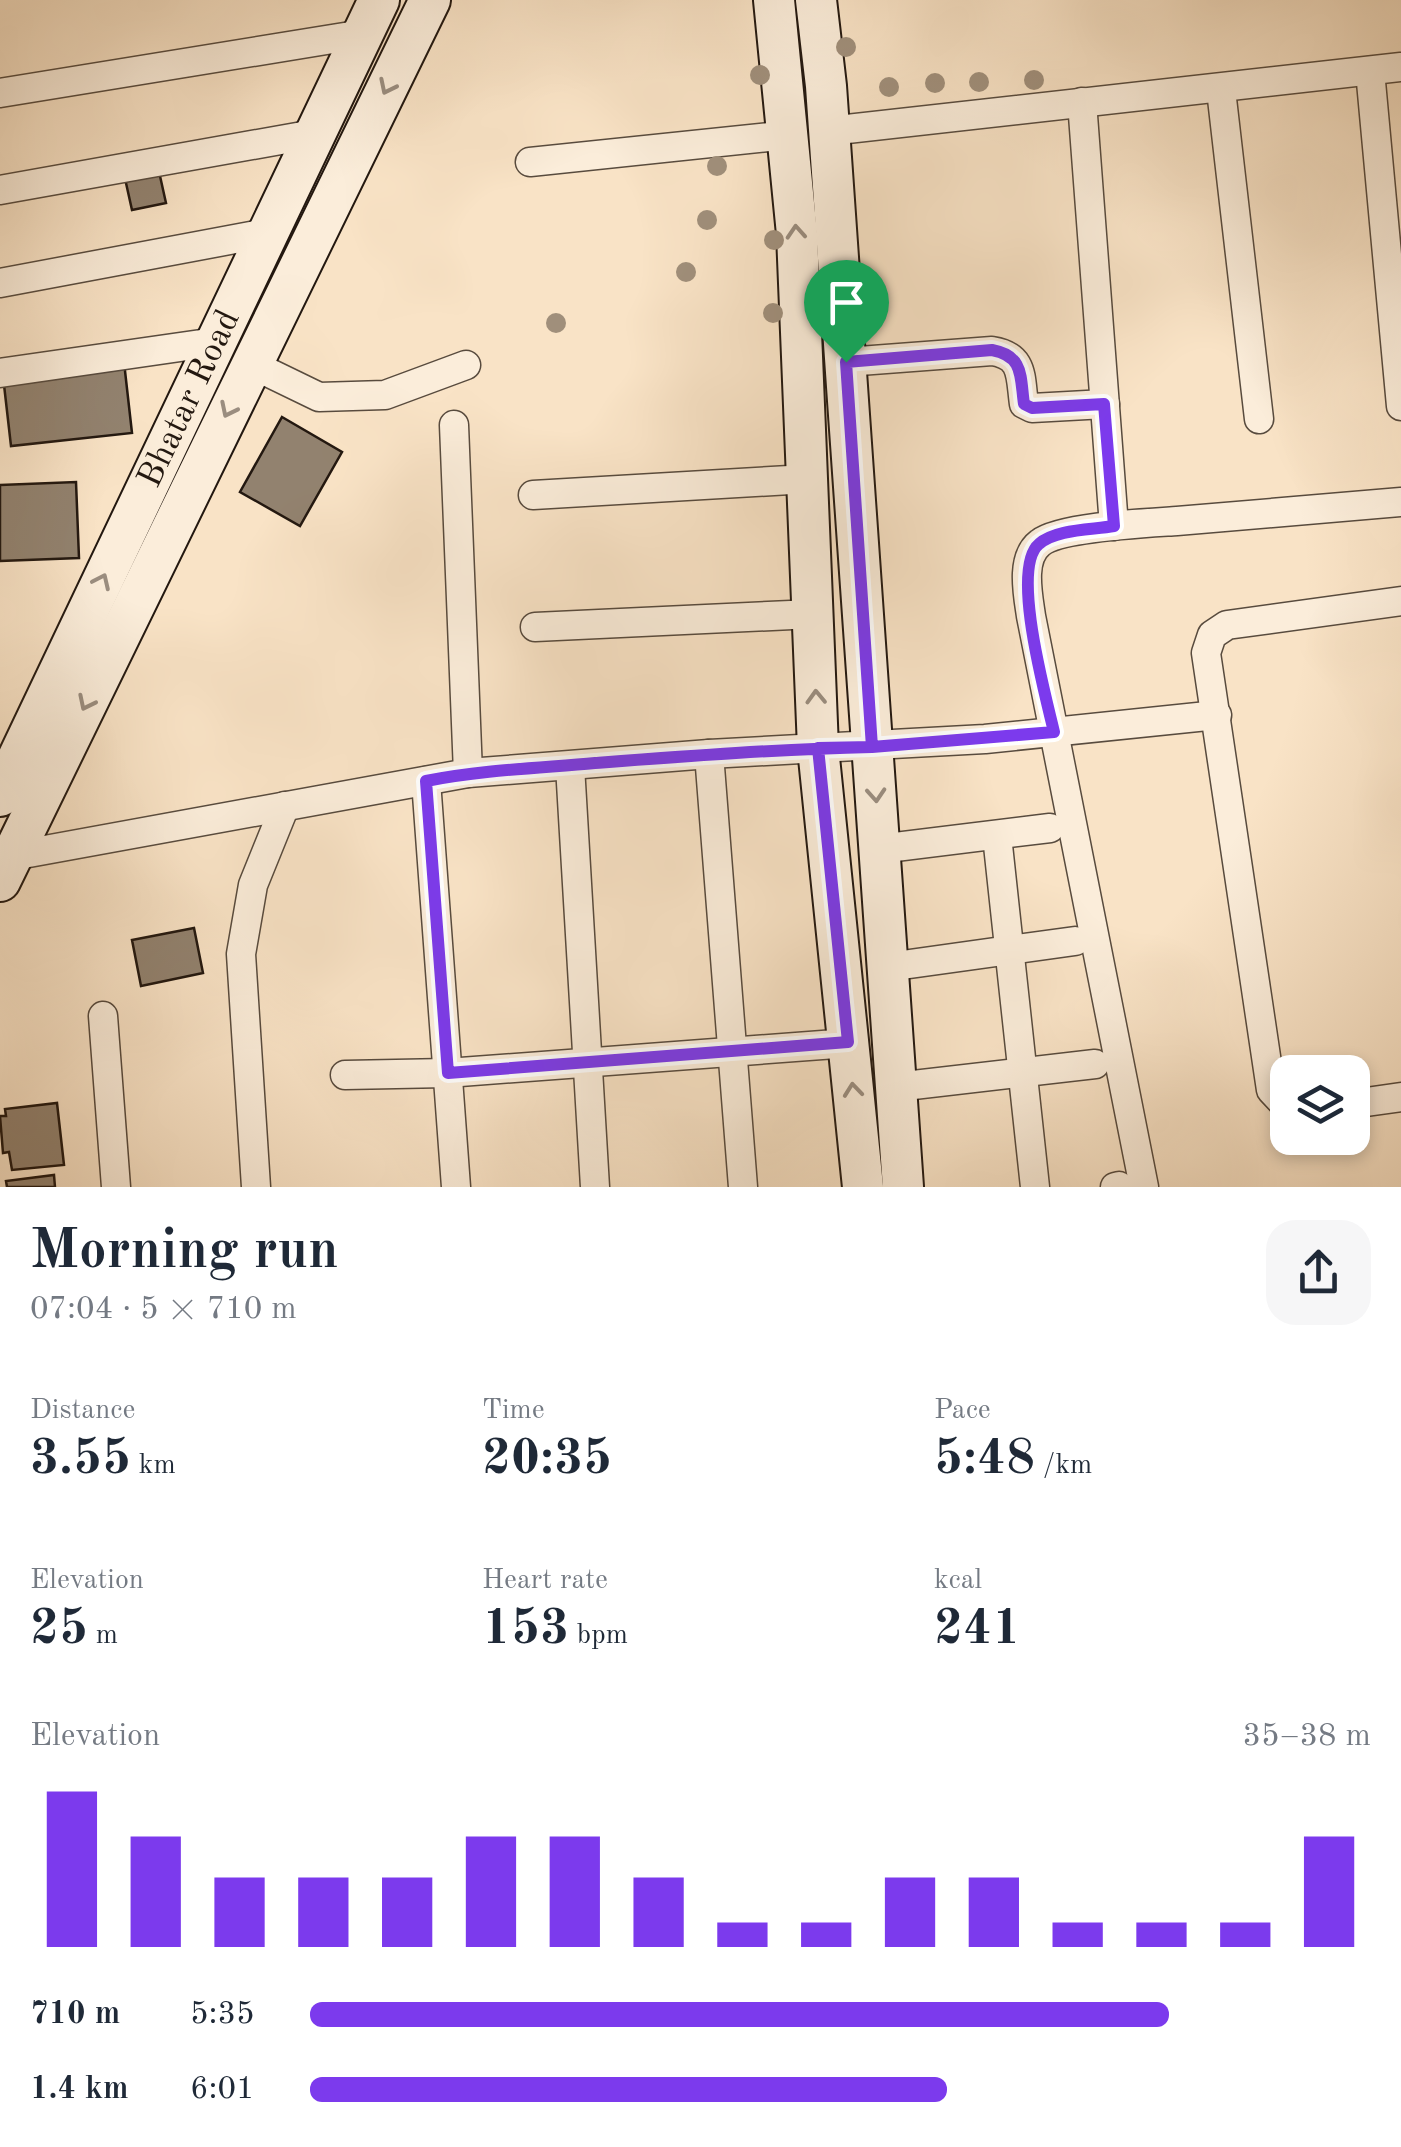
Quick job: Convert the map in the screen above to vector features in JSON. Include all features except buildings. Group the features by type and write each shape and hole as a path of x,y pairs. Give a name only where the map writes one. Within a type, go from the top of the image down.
{"street":[{"path":"4,865 430,0"},
{"path":"774,0 797,234 818,748 863,1187"},
{"path":"816,0 830,131 902,1187"},
{"path":"0,93 371,17"},
{"name":"Bhatar Road","path":"0,796 371,17"},
{"path":"830,131 1401,68"},
{"path":"1370,71 1401,406"},
{"path":"1221,90 1259,419"},
{"path":"1082,102 1114,526"},
{"path":"0,190 314,134"},
{"path":"530,162 788,136"},
{"path":"0,283 266,234"},
{"path":"0,373 215,342"},
{"path":"846,362 992,350 1008,353 1017,362 1024,404 1032,408 1104,404"},
{"path":"251,364 318,397 386,396 466,366"},
{"path":"454,425 468,773"},
{"path":"533,495 807,479"},
{"path":"1144,1187 1031,616 1028,566 1032,551 1054,536 1114,526 1401,502"},
{"path":"1270,1083 1206,653 1212,635 1227,625 1401,601"},
{"path":"535,627 813,614"},
{"path":"4,865 284,806 468,773 709,754 872,747 1217,715"},
{"path":"709,754 744,1187"},
{"path":"570,766 595,1187"},
{"path":"426,781 456,1187"},
{"path":"256,1187 241,954 253,885 284,806"},
{"path":"879,850 1050,828"},
{"path":"997,836 1034,1187"},
{"path":"888,968 1075,941"},
{"path":"103,1016 116,1187"},
{"path":"345,1075 448,1073 848,1042"},
{"path":"896,1087 1095,1064"},
{"path":"1370,1101 1401,1096"}],"route":[{"path":"846,362 872,747 818,748 709,754 468,773 426,781 448,1073 848,1042 818,748 872,747 1054,732 1031,616 1028,566 1032,551 1042,541 1114,526 1104,404 1032,408 1024,404 1017,362 1008,353 992,350 846,362"}]}
